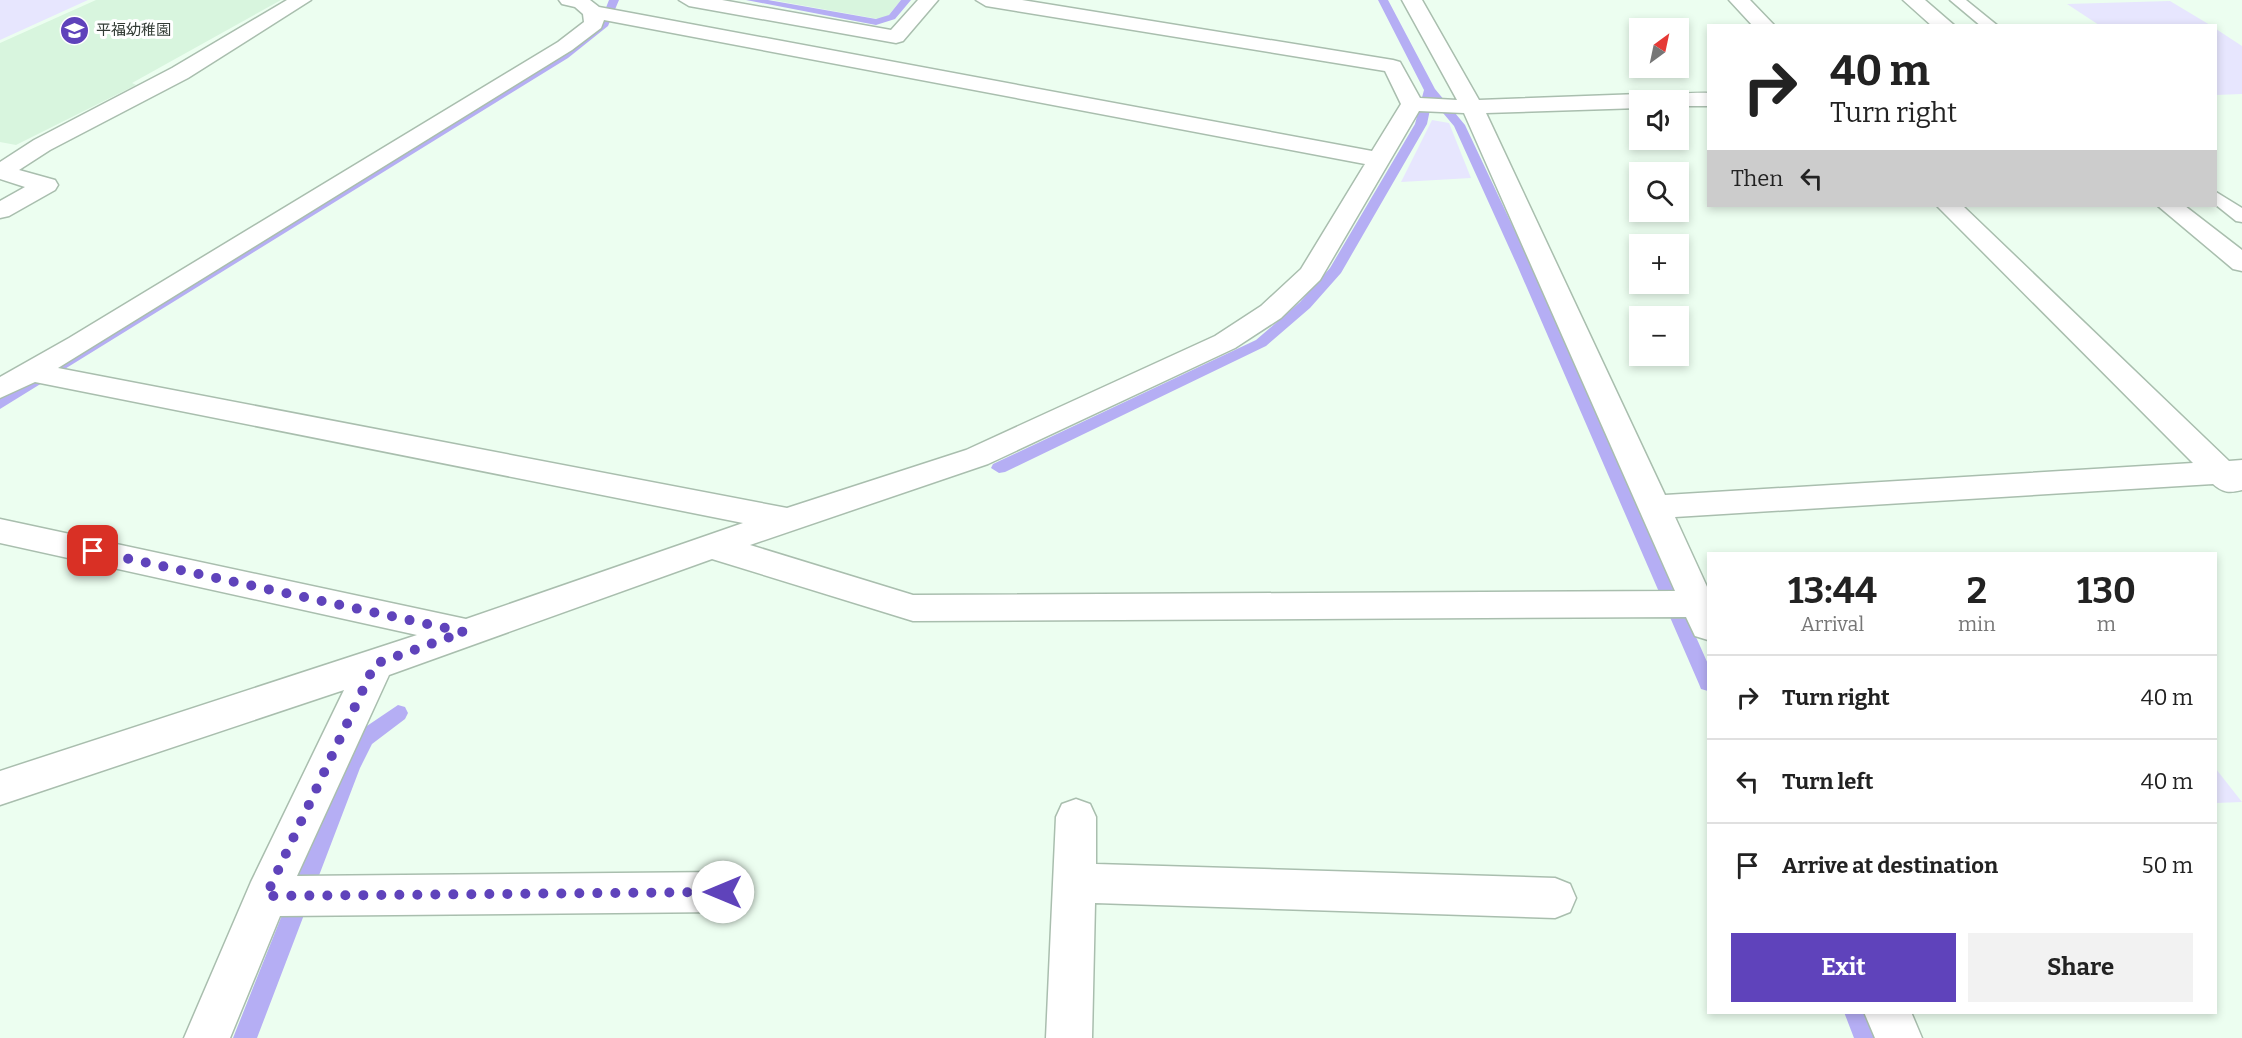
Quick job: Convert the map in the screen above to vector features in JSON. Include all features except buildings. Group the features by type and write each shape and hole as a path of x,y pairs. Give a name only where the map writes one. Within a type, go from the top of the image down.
{"street":[{"path":"0,172 42,145 180,73 301,0"},
{"path":"689,0 896,37 928,0"},
{"path":"986,0 1393,66 1417,104"},
{"path":"711,546 913,608 1687,610 1653,507 1412,0"},
{"path":"1739,0 1763,24"},
{"path":"1913,0 1943,24"},
{"path":"0,389 45,374 565,46 594,24 591,7 1378,159"},
{"path":"1689,99 1707,99"},
{"path":"1417,104 1462,107 1629,101"},
{"path":"0,788 375,664 711,546 977,457 1225,342 1270,312 1311,274 1378,159 1417,104"},
{"path":"0,172 46,185 0,211"},
{"path":"1950,207 2235,479"},
{"path":"2171,207 2242,263"},
{"path":"45,374 787,520"},
{"path":"1653,507 2235,479"},
{"path":"0,531 464,632"},
{"path":"207,1038 289,896 375,664"},
{"path":"1069,1038 1076,817"},
{"path":"1074,883 1555,898"},
{"path":"289,896 723,892"},
{"path":"1888,1014 1899,1038"}],"lane":[{"path":"1958,0 1988,24"},
{"path":"2217,198 2242,217"}],"shaded area":[{"path":"0,0 88,0 0,40"},
{"path":"96,0 281,0 132,83 136,85 16,145 0,142 0,43"},
{"path":"772,0 901,0 888,16 878,19"},
{"path":"2170,1 2208,24 2097,24 2067,4"},
{"path":"2217,30 2242,46 2242,94 2217,95"},
{"path":"1432,120 1449,123 1471,178 1401,182"},
{"path":"2217,770 2242,802 2217,803"}],"waterway":[{"path":"0,404 564,56 604,24 614,0"},
{"path":"751,0 876,22 892,17 906,0"},
{"path":"1383,0 1430,90 1459,125 1524,265 1707,682"},
{"path":"999,468 1261,343 1305,305 1336,270 1421,124 1429,91"},
{"path":"245,1038 350,768 365,738 398,713"},
{"path":"1856,1014 1866,1038"}],"place":[{"name":"平福幼稚園","path":"75,30"}],"route":[{"path":"93,551 464,632 375,664 266,896 723,892"}]}
